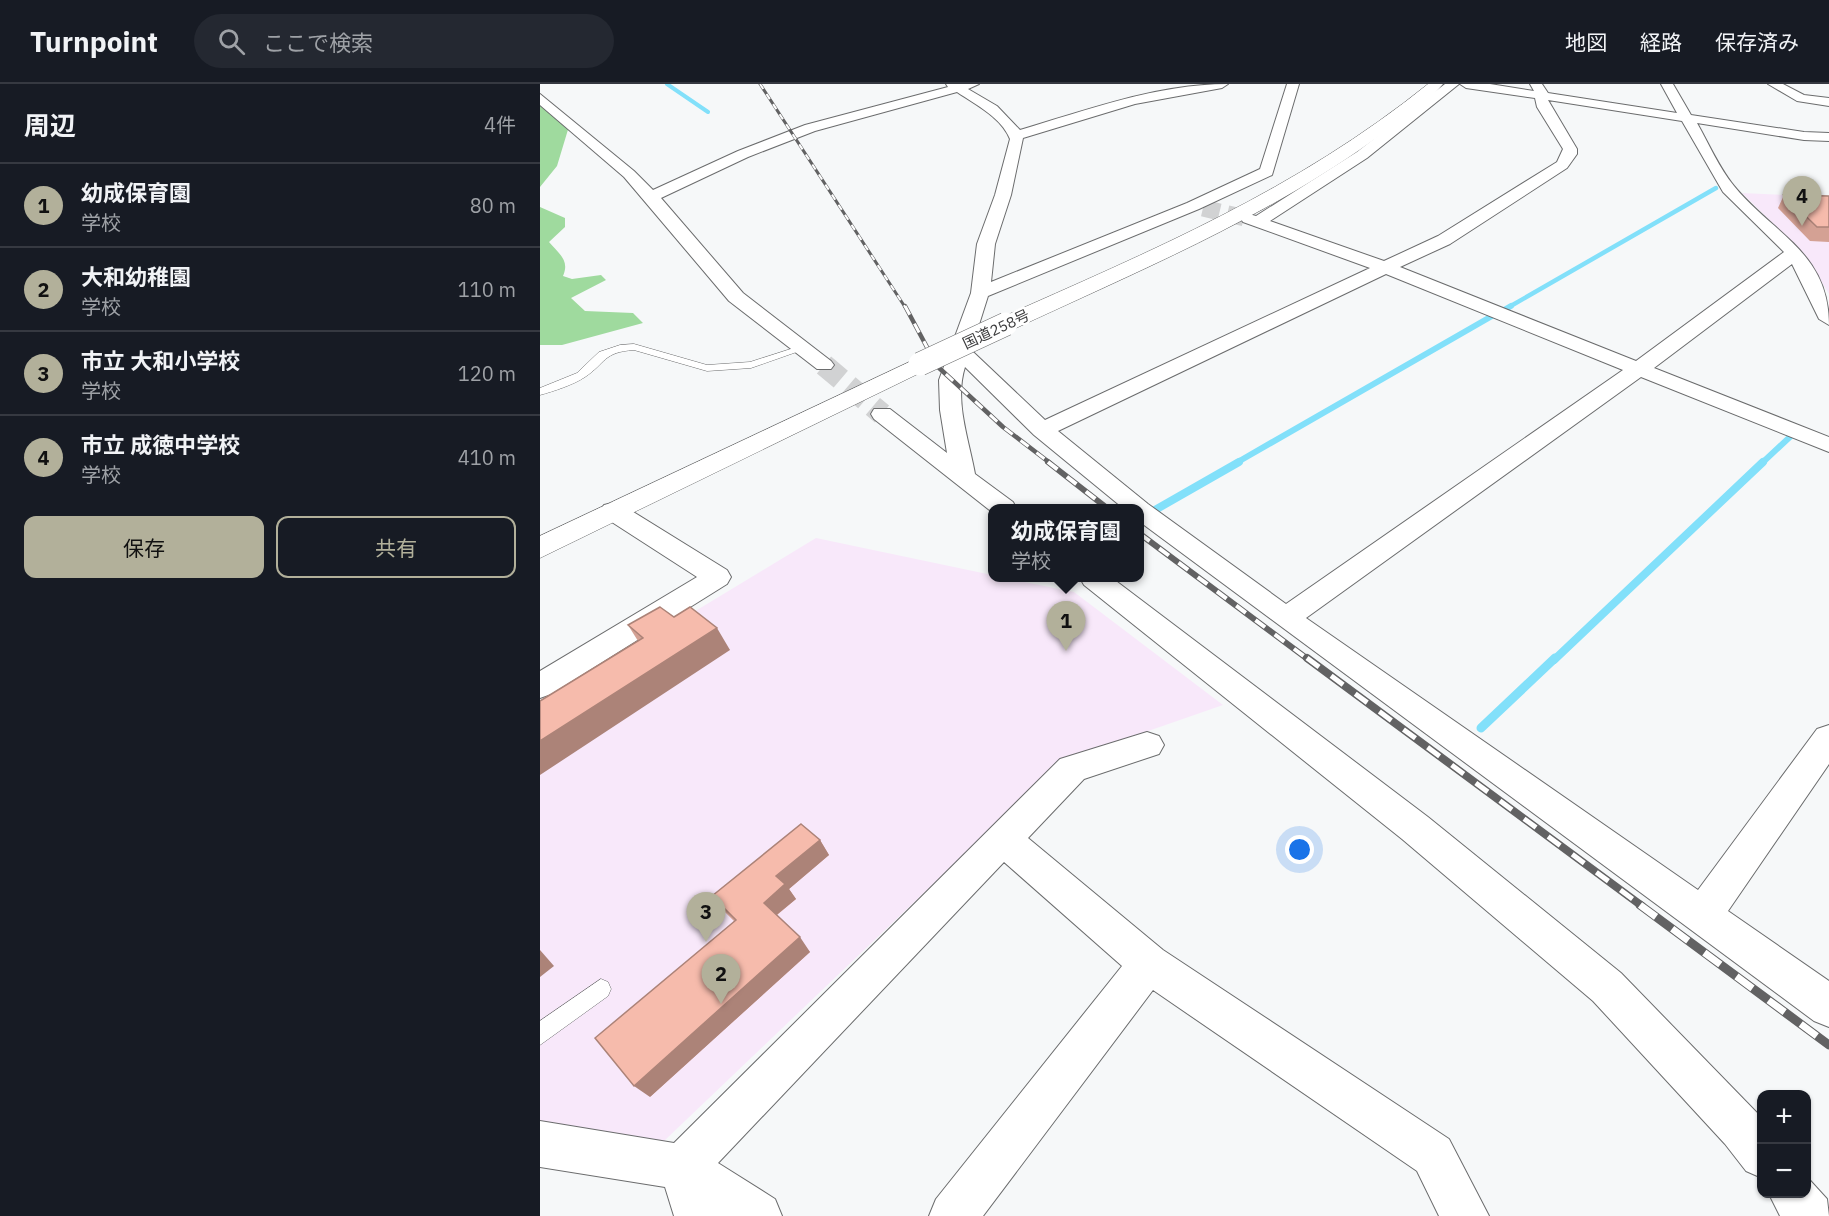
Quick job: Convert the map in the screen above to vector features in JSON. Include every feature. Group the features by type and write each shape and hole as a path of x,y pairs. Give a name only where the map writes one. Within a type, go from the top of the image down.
{"highway":[{"name":"国道258号","path":"540,548 913,359 998,320 1277,182 1357,132 1416,84"},
{"name":"国道258号","path":"998,320 1117,273 1290,187 1343,157 1398,117 1436,84"},
{"name":"国道258号","path":"540,524 735,430 913,359"}],"street":[{"path":"1016,136 1133,101 1222,84"},
{"path":"980,293 1198,207 1267,172 1293,84"},
{"path":"1453,84 1362,155 1254,220 1386,268 1829,445"},
{"path":"1466,84 1540,90 1687,119 1804,136 1829,137"},
{"path":"1666,84 1728,189 1795,253 1829,318"},
{"path":"1774,84 1800,98 1829,102"},
{"path":"651,197 743,154 810,128 961,85 992,109 1016,136"},
{"path":"1042,430 1444,240 1567,160 1570,149 1543,107 1540,90"},
{"path":"540,99 612,159 651,197 736,297 824,365"},
{"path":"964,477 951,410 950,380 980,293 986,244 1003,195 1016,136"},
{"path":"1286,618 1640,368 1795,253"},
{"path":"960,351 1042,430 1133,504"},
{"path":"882,414 999,504"},
{"path":"540,686 717,577 613,511"},
{"path":"1144,513 1286,618 1829,1006"},
{"path":"1099,582 1415,828 1607,987 1741,1128 1757,1150"},
{"path":"1702,916 1829,738"},
{"path":"682,1167 1072,769 1147,745"},
{"path":"1002,838 1149,964 1433,1155 1465,1216"},
{"path":"953,1216 1149,964"},
{"path":"540,1144 682,1167 758,1216"},
{"path":"682,1167 699,1216"},
{"path":"1795,1198 1810,1216"}],"lane":[{"path":"540,392 581,375 603,354 620,348 634,347 707,368 752,365 803,348"},
{"path":"540,1034 601,990"}],"shaded area":[{"path":"1742,193 1829,197 1829,294 1804,254"},
{"path":"816,538 988,574 988,582 1025,582 1074,592 1223,705 1062,761 663,1142 540,1123 540,705"}],"green space":[{"path":"540,103 570,123 557,166 540,187"},
{"path":"540,207 565,218 565,227 549,242 564,261 563,276 572,279 601,275 606,280 571,298 585,311 633,313 643,323 562,345 540,345"}],"building":[{"path":"1784,195 1829,196 1829,227 1817,227"},
{"path":"660,607 674,617 690,607 717,628 540,741 540,701 643,638 628,625"},
{"path":"801,824 820,840 776,876 785,884 764,903 800,937 634,1086 595,1038 736,920 712,896"}],"waterway":[{"path":"667,84 708,112"},
{"path":"1509,307 1716,188"},
{"path":"1504,310 1511,306"},
{"path":"1236,463 1492,316"},
{"path":"1762,463 1792,435"},
{"path":"1155,510 1239,462"},
{"path":"1554,660 1763,462"},
{"path":"1481,728 1555,658"}],"tunnel":[{"path":"1203,208 1249,219"},
{"path":"824,365 882,414"}],"railway":[{"path":"760,84 905,307"},
{"path":"905,306 937,366 1003,427 1050,463"},
{"path":"1048,462 1102,504"},
{"path":"1144,537 1309,660"},
{"path":"1307,658 1642,906"},
{"path":"1640,905 1829,1045"}],"place":[{"name":"市立 成徳中学校","path":"1802,226"},
{"name":"幼成保育園","path":"1066,651"},
{"name":"市立 大和小学校","path":"706,942"},
{"name":"大和幼稚園","path":"721,1004"}]}
